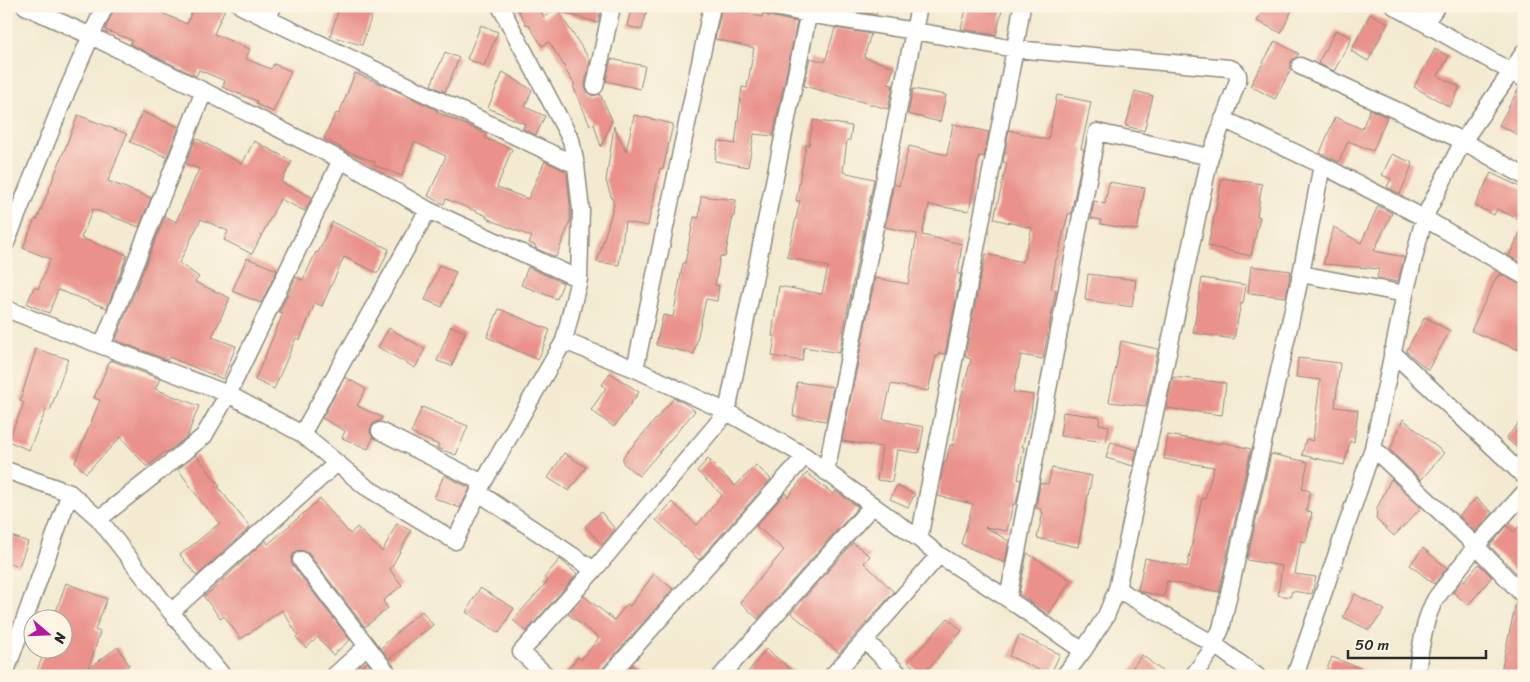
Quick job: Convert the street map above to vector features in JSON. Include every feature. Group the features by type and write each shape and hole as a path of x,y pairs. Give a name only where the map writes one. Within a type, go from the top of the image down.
{"street":[{"path":"25,6 204,90 341,160 428,210 579,279"},
{"path":"6,242 66,91 105,6"},
{"path":"241,6 270,13 576,164"},
{"path":"6,309 228,394 302,434 366,487 456,541 481,488 564,341 579,279 581,210 576,164 571,140 500,6"},
{"path":"595,86 612,6"},
{"path":"635,369 712,6"},
{"path":"770,6 809,10 1015,49 1230,68 1238,75 1238,80 1210,157 1117,589 1106,616 1064,676"},
{"path":"826,472 919,6"},
{"path":"919,539 1022,6"},
{"path":"1394,6 1518,76"},
{"path":"1425,23 1437,6"},
{"path":"547,676 521,652 594,570 727,412 809,10"},
{"path":"1295,676 1372,448 1405,294 1424,218 1463,141 1518,76 1524,52"},
{"path":"1300,66 1463,141 1524,176"},
{"path":"102,346 204,90"},
{"path":"1223,119 1322,165 1424,218 1524,276"},
{"path":"1008,599 1097,132 1210,157"},
{"path":"99,518 204,436 228,394 341,160"},
{"path":"1193,676 1215,645 1221,629 1302,274 1322,165"},
{"path":"302,434 428,210"},
{"path":"1302,274 1405,294"},
{"path":"564,341 635,369 727,412 805,456 939,555 1008,599 1083,651"},
{"path":"1392,352 1524,476"},
{"path":"380,431 481,488 594,570"},
{"path":"1372,448 1476,546 1524,596"},
{"path":"609,676 805,456"},
{"path":"171,612 338,463"},
{"path":"6,470 70,493 99,518 220,675"},
{"path":"6,671 70,493"},
{"path":"1416,676 1431,605 1476,546 1524,493"},
{"path":"721,676 873,505"},
{"path":"832,676 866,640 939,555"},
{"path":"301,560 390,676"},
{"path":"1117,589 1215,645 1257,676"},
{"path":"866,640 901,676"},
{"path":"334,676 367,646"}],"building":[{"path":"115,6 146,6 187,24 194,6 226,6 214,34 250,49 246,59 271,69 274,64 291,71 273,112 256,104 257,101 222,87 225,81 199,70 196,76 130,44 132,40 105,30"},
{"path":"340,6 375,6 362,45 330,36"},
{"path":"516,6 538,6 544,17 556,9 556,6 594,6 601,8 598,23 558,11 590,60 585,84 586,90 592,96 600,94 612,120 601,147 594,124 590,125 573,86 575,85 565,67 549,42 542,46 528,24 526,25"},
{"path":"632,6 648,6 642,30 627,26"},
{"path":"850,6 878,6 876,15 849,10"},
{"path":"967,6 1003,6 996,35 961,29"},
{"path":"1265,6 1294,6 1281,33 1257,21"},
{"path":"722,7 762,17 763,13 768,16 797,22 773,136 754,134 748,167 715,161 718,141 735,144 742,87 747,88 754,48 715,39"},
{"path":"1370,14 1388,23 1368,61 1351,51"},
{"path":"481,25 498,32 484,66 467,59"},
{"path":"835,28 871,34 864,57 894,67 888,84 893,85 888,109 804,86 810,58 825,62"},
{"path":"1336,30 1352,38 1334,71 1318,63"},
{"path":"1275,41 1299,54 1291,61 1291,69 1275,99 1250,86"},
{"path":"1435,49 1449,56 1438,76 1460,87 1450,107 1414,87"},
{"path":"445,52 459,58 445,92 431,85"},
{"path":"611,59 645,66 640,89 606,81"},
{"path":"503,72 532,90 525,107 545,116 536,135 523,129 525,124 488,108"},
{"path":"355,73 487,134 485,138 512,149 497,187 528,199 545,161 567,172 570,222 556,257 535,248 536,246 529,243 532,237 446,199 444,204 428,196 446,156 414,142 402,176 374,165 375,162 346,151 324,138 336,113 339,114"},
{"path":"1519,88 1524,89 1524,138 1499,125"},
{"path":"913,89 946,95 940,122 908,114"},
{"path":"1135,91 1153,96 1144,131 1126,126"},
{"path":"1057,95 1091,102 1081,149 1084,149 1071,214 1068,214 1056,259 1051,289 1056,290 1043,359 1021,355 1013,392 1033,395 1031,413 1022,447 1024,447 1018,479 1021,480 1016,504 1013,504 1007,531 985,527 1009,541 1005,563 961,544 973,504 938,496 944,462 946,462 950,445 953,445 957,414 971,359 965,357 986,254 1022,262 1032,228 994,219 1007,163 1003,162 1009,130 1048,140"},
{"path":"1370,109 1387,117 1373,151 1348,141 1339,162 1320,153 1335,117 1362,129"},
{"path":"142,112 179,127 167,157 130,142"},
{"path":"78,115 127,134 108,181 151,198 139,227 93,209 81,238 127,255 107,308 58,290 49,313 27,304 34,287 38,289 50,259 23,248 35,219 37,220"},
{"path":"634,115 673,124 663,169 660,168 648,226 625,222 619,265 597,262 614,205 606,181 614,126 626,152"},
{"path":"813,120 852,126 850,140 847,140 843,172 874,179 839,353 804,347 802,361 772,356 775,337 772,336 779,286 822,294 828,267 787,257 800,201 796,201 806,145 809,145"},
{"path":"953,124 989,132 984,157 979,156 969,211 929,205 922,235 962,244 958,274 961,274 945,354 939,353 938,357 936,356 928,391 891,384 883,419 924,427 919,453 897,450 892,482 877,480 882,447 842,441 875,278 908,284 917,234 885,227 894,184 899,186 909,146 947,155"},
{"path":"196,138 242,164 254,141 292,161 281,182 312,197 305,211 280,199 252,254 224,240 228,231 201,219 179,263 199,277 195,282 230,298 212,337 236,346 223,379 169,357 167,360 116,339 165,216 176,222 199,169 186,164"},
{"path":"1392,154 1413,163 1400,194 1387,187 1391,179 1382,175"},
{"path":"1491,173 1524,189 1524,222 1497,209 1494,215 1475,206"},
{"path":"1222,178 1262,184 1257,216 1260,217 1251,256 1208,246"},
{"path":"1109,182 1145,188 1137,230 1101,224 1101,220 1091,218 1094,201 1105,204"},
{"path":"701,196 736,200 725,257 720,256 715,285 719,286 717,301 706,299 694,354 656,345 663,315 673,317 694,217 699,218"},
{"path":"1378,206 1392,213 1374,251 1404,257 1398,282 1377,278 1379,269 1323,264 1334,227 1361,243"},
{"path":"332,222 389,249 378,273 344,257 322,306 315,303 300,340 296,338 274,389 255,380 283,313 279,312 296,277 303,280"},
{"path":"1524,224 1524,264 1509,256"},
{"path":"247,258 277,270 261,303 232,291"},
{"path":"439,265 456,272 442,307 425,300"},
{"path":"1251,266 1291,271 1286,297 1248,293"},
{"path":"528,267 563,283 557,299 521,285"},
{"path":"1088,274 1136,280 1132,307 1085,300"},
{"path":"1500,274 1524,286 1524,352 1471,331 1497,276 1499,277"},
{"path":"1202,278 1246,285 1234,339 1193,333"},
{"path":"499,309 550,330 538,360 487,337"},
{"path":"1425,317 1450,331 1428,370 1406,351"},
{"path":"451,326 465,332 452,366 437,361"},
{"path":"389,328 425,349 415,368 378,347"},
{"path":"1121,341 1158,349 1146,406 1109,402"},
{"path":"36,349 68,359 50,411 46,410 29,450 8,441 24,403 20,401"},
{"path":"1298,358 1340,363 1335,407 1358,410 1354,442 1350,441 1344,465 1302,455 1306,439 1313,441 1320,380 1296,377"},
{"path":"110,360 160,379 155,389 199,406 187,437 147,467 121,437 86,473 75,462 100,400 94,398"},
{"path":"610,373 639,392 614,427 591,410 606,388 602,385"},
{"path":"345,377 366,389 357,406 382,417 380,421 375,422 371,427 370,432 373,438 368,449 342,438 345,431 322,418"},
{"path":"1173,377 1226,383 1222,415 1166,408"},
{"path":"797,382 833,387 826,421 793,416"},
{"path":"674,398 695,411 639,476 623,463 623,457"},
{"path":"422,407 468,426 456,455 437,448 439,445 411,433"},
{"path":"1063,412 1100,417 1099,424 1109,426 1106,442 1060,436"},
{"path":"1524,417 1524,454 1506,438"},
{"path":"1403,419 1444,453 1421,480 1390,450"},
{"path":"1168,435 1221,444 1222,442 1251,449 1219,592 1167,581 1164,597 1138,590 1145,558 1187,567 1202,498 1205,499 1214,467 1164,459"},
{"path":"1111,442 1137,450 1133,466 1106,458"},
{"path":"564,453 586,467 569,491 548,478"},
{"path":"1271,454 1308,462 1302,489 1310,491 1306,511 1312,512 1306,542 1301,541 1295,574 1316,577 1312,594 1292,591 1290,597 1278,595 1282,566 1247,560"},
{"path":"196,455 220,486 218,487 250,527 197,576 180,555 220,523 200,500 178,469"},
{"path":"708,459 735,486 756,465 771,479 699,560 656,520 672,502 697,525 722,495 697,471"},
{"path":"1052,468 1092,476 1078,547 1037,538 1043,512 1041,512 1041,509 1036,508 1040,483 1048,484"},
{"path":"807,473 833,494 836,491 858,507 758,619 740,602 784,550 756,526 785,493 788,497"},
{"path":"444,475 470,488 460,508 434,498"},
{"path":"1391,479 1421,508 1394,536 1376,519 1377,508"},
{"path":"897,486 915,494 908,507 890,499"},
{"path":"1476,498 1493,513 1475,532 1459,516"},
{"path":"320,499 350,534 357,527 382,552 397,523 411,531 390,570 402,585 383,601 388,608 365,627 309,554 299,550 292,557 291,562 293,566 350,640 333,655 318,637 306,648 296,637 298,635 282,610 241,639 224,616 221,619 204,597 266,540 268,544"},
{"path":"601,512 615,529 602,545 585,526"},
{"path":"1524,520 1524,581 1490,546 1507,526 1514,532"},
{"path":"6,534 28,542 19,566 6,562"},
{"path":"853,543 870,556 864,563 894,592 839,653 791,613"},
{"path":"1423,548 1447,568 1434,584 1410,565"},
{"path":"1027,553 1071,580 1048,615 1019,594"},
{"path":"560,559 577,574 526,632 513,620 548,581 544,578"},
{"path":"1479,564 1492,577 1468,605 1453,592 1462,580 1464,581"},
{"path":"654,574 673,589 602,669 599,676 562,676 578,657 581,660 599,638 568,614 584,596 614,620 627,604 630,606"},
{"path":"66,583 107,599 95,630 100,632 89,668 118,647 129,665 117,676 35,676 41,660 72,660 72,610 57,610"},
{"path":"480,588 514,608 499,633 466,612"},
{"path":"1355,594 1385,610 1369,630 1343,617"},
{"path":"1516,602 1524,606 1524,676 1500,676"},
{"path":"422,611 433,625 389,659 381,648"},
{"path":"948,618 962,631 922,675 908,662"},
{"path":"1019,635 1060,654 1050,675 1009,656"},
{"path":"766,649 799,676 745,676"},
{"path":"1142,655 1168,676 1126,676"},
{"path":"1332,657 1377,675 1377,676 1324,676"},
{"path":"367,662 373,671 367,676 361,668"},
{"path":"632,665 646,676 623,676"}]}
